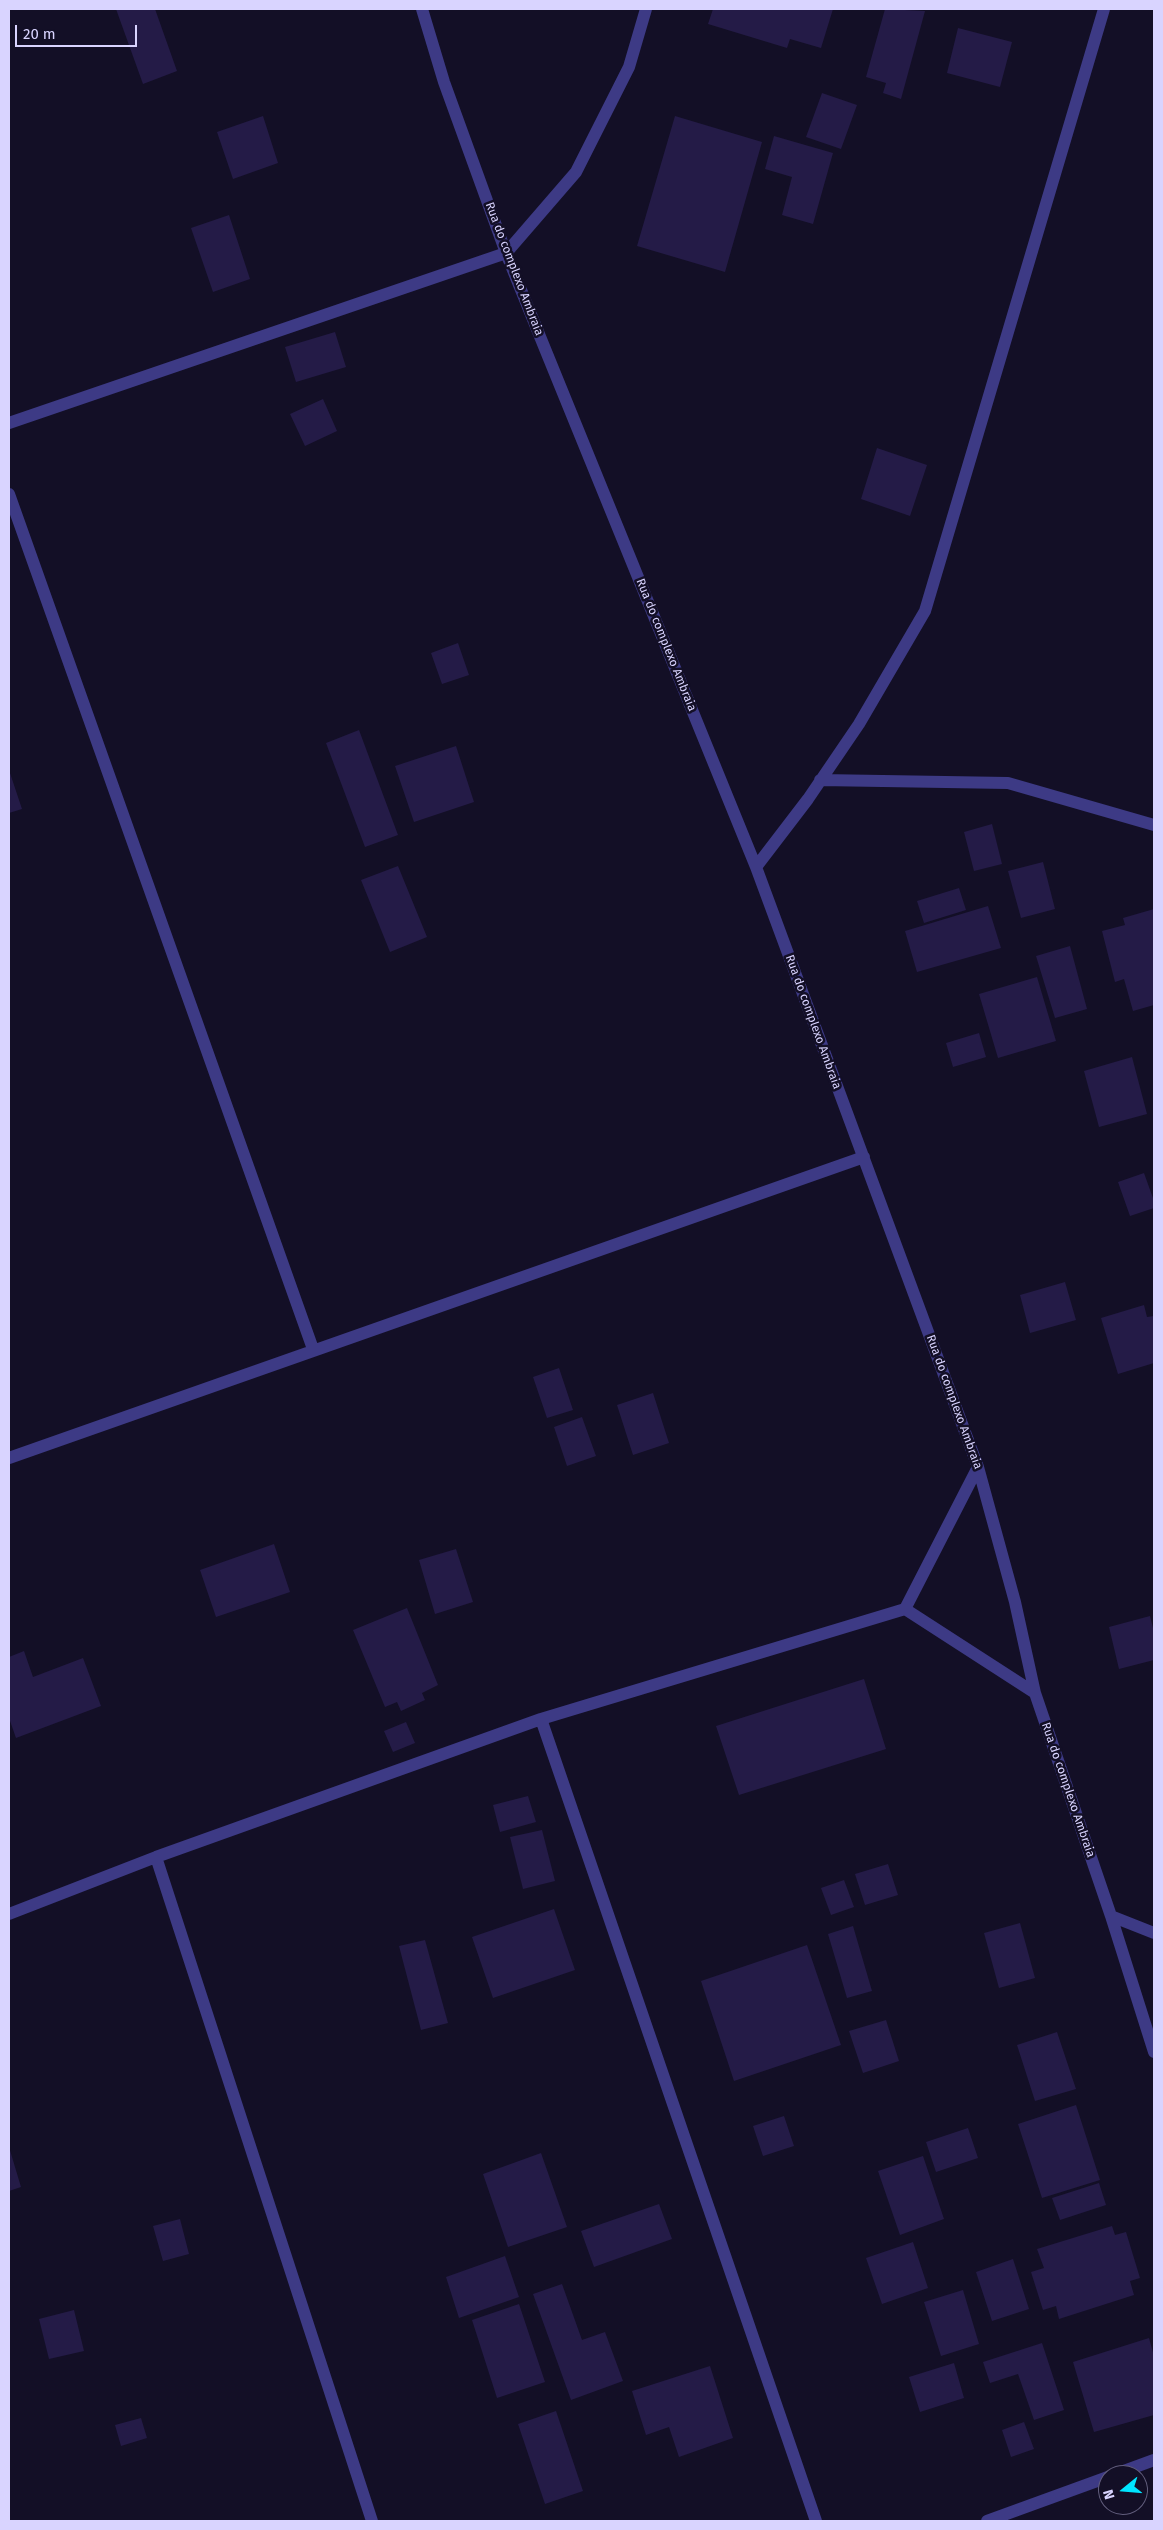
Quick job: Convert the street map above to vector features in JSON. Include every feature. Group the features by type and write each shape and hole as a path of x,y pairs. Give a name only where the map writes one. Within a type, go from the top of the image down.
{"street":[{"name":"Rua do complexo Ambraia","path":"422,9 444,82 506,253 756,867 978,1467 1015,1602 1035,1693 1111,1916 1154,2052"},
{"path":"9,423 506,253 576,172 629,67 646,9"},
{"path":"756,867 859,724 925,611 1104,9"},
{"path":"9,494 313,1349"},
{"path":"820,780 1008,783 1154,825"},
{"path":"9,1458 313,1349 864,1157"},
{"path":"9,1914 156,1856 541,1719 905,1610 978,1467"},
{"path":"905,1610 1035,1693"},
{"path":"541,1719 816,2521"},
{"path":"156,1856 372,2521"},
{"path":"1111,1916 1154,1933"},
{"path":"1140,2465 1154,2460"},
{"path":"987,2521 1098,2481"}],"building":[{"path":"116,9 155,9 177,71 143,84"},
{"path":"713,9 833,9 821,48 790,39 787,48 708,24"},
{"path":"885,9 925,11 901,99 883,93 886,83 866,77"},
{"path":"958,28 1012,42 1000,87 947,73"},
{"path":"822,93 857,105 841,149 806,137"},
{"path":"263,116 278,163 233,179 217,132"},
{"path":"675,116 762,142 725,272 637,246"},
{"path":"774,136 833,153 813,224 782,215 792,177 765,169"},
{"path":"229,215 250,279 213,292 191,228"},
{"path":"335,332 346,367 296,382 285,347"},
{"path":"323,399 337,431 305,446 290,414"},
{"path":"877,448 927,465 910,516 861,499"},
{"path":"458,643 469,675 442,684 431,653"},
{"path":"359,730 398,835 365,847 326,743"},
{"path":"456,746 474,802 414,822 395,766"},
{"path":"9,770 22,809 9,813"},
{"path":"992,824 1002,864 974,871 964,832"},
{"path":"1043,862 1055,909 1021,918 1008,871"},
{"path":"398,866 427,937 390,952 361,880"},
{"path":"959,888 966,910 924,923 917,901"},
{"path":"988,906 1001,948 917,972 905,931"},
{"path":"1154,909 1154,1005 1133,1011 1124,979 1115,982 1102,931 1125,925 1123,918"},
{"path":"1070,946 1087,1009 1055,1018 1036,956"},
{"path":"1037,977 1056,1041 998,1058 979,994"},
{"path":"979,1033 986,1057 953,1067 946,1043"},
{"path":"1132,1057 1147,1114 1099,1127 1084,1071"},
{"path":"1144,1173 1154,1201 1154,1208 1130,1216 1118,1182"},
{"path":"1065,1282 1076,1320 1030,1333 1020,1295"},
{"path":"1144,1305 1147,1317 1154,1316 1154,1363 1118,1374 1101,1318"},
{"path":"559,1368 573,1410 547,1418 533,1377"},
{"path":"653,1393 669,1443 633,1455 617,1405"},
{"path":"582,1417 596,1456 567,1466 554,1427"},
{"path":"274,1544 290,1592 216,1617 200,1570"},
{"path":"456,1549 473,1602 435,1614 419,1560"},
{"path":"407,1608 438,1685 422,1693 425,1700 401,1711 397,1702 385,1707 353,1630"},
{"path":"1150,1616 1154,1632 1154,1660 1119,1669 1109,1627"},
{"path":"24,1651 33,1677 83,1658 101,1706 16,1738 9,1718 9,1657"},
{"path":"864,1679 886,1749 739,1795 716,1726"},
{"path":"406,1722 415,1743 393,1752 384,1731"},
{"path":"528,1796 536,1822 500,1832 493,1805"},
{"path":"542,1830 555,1881 523,1889 510,1837"},
{"path":"888,1864 898,1895 865,1905 855,1874"},
{"path":"844,1880 854,1907 831,1915 821,1888"},
{"path":"554,1909 575,1970 493,1998 472,1937"},
{"path":"1020,1923 1035,1978 999,1988 984,1933"},
{"path":"853,1926 872,1991 847,1998 828,1934"},
{"path":"425,1940 448,2023 421,2030 399,1946"},
{"path":"807,1945 841,2045 734,2081 701,1981"},
{"path":"886,2020 899,2061 863,2073 849,2031"},
{"path":"1057,2032 1076,2089 1035,2101 1017,2045"},
{"path":"1076,2105 1100,2180 1042,2198 1018,2124"},
{"path":"784,2116 794,2146 763,2156 753,2126"},
{"path":"968,2128 978,2158 936,2172 926,2142"},
{"path":"9,2147 21,2187 9,2191"},
{"path":"541,2153 567,2227 508,2247 483,2174"},
{"path":"923,2156 944,2219 900,2235 878,2171"},
{"path":"1099,2183 1106,2205 1060,2220 1052,2198"},
{"path":"659,2204 672,2239 594,2267 581,2231"},
{"path":"180,2219 189,2254 163,2261 153,2226"},
{"path":"1112,2226 1115,2235 1126,2232 1140,2278 1130,2281 1134,2295 1059,2319 1056,2306 1043,2310 1031,2272 1044,2268 1037,2249"},
{"path":"913,2242 928,2288 882,2304 866,2258"},
{"path":"505,2256 519,2297 459,2318 446,2277"},
{"path":"1013,2259 1029,2309 992,2321 976,2272"},
{"path":"562,2284 582,2340 605,2332 623,2381 571,2400 533,2294"},
{"path":"963,2290 979,2344 941,2356 924,2302"},
{"path":"519,2304 545,2382 497,2398 472,2320"},
{"path":"74,2310 84,2351 49,2359 39,2319"},
{"path":"1149,2338 1154,2356 1154,2415 1094,2432 1073,2362"},
{"path":"1042,2343 1064,2410 1034,2420 1018,2374 990,2383 983,2362"},
{"path":"954,2363 964,2398 920,2412 909,2377"},
{"path":"710,2366 733,2438 679,2457 669,2427 646,2435 632,2391"},
{"path":"556,2411 583,2491 545,2504 518,2424"},
{"path":"141,2418 147,2438 121,2446 115,2425"},
{"path":"1024,2422 1034,2449 1011,2457 1002,2430"}]}
